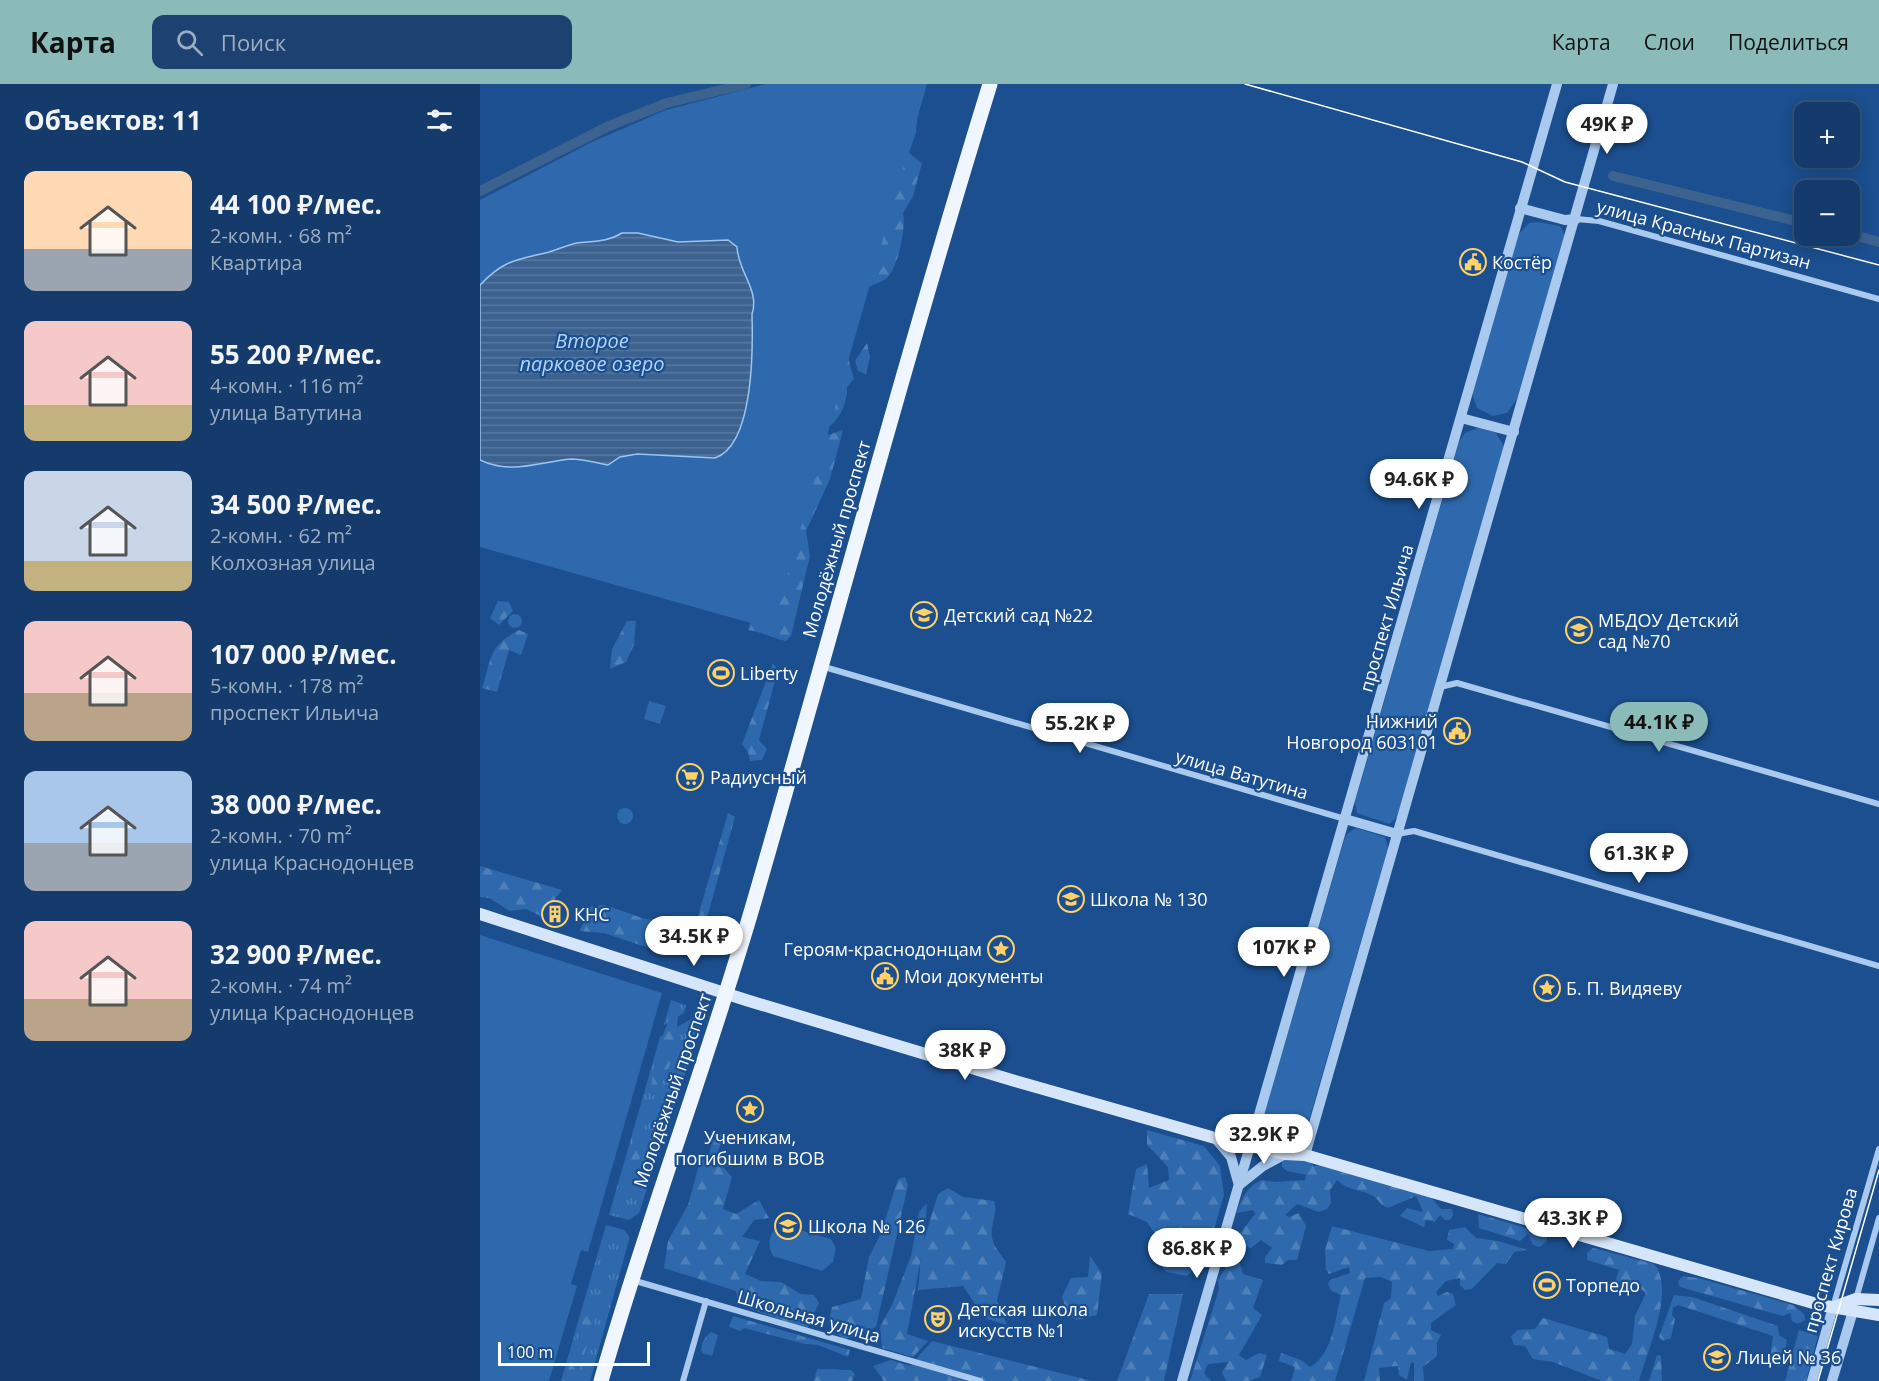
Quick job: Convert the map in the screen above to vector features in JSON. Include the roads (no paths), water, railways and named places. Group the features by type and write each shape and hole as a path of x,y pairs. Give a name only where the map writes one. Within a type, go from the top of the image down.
{"main road":[{"name":"Молодёжный проспект","path":"601,1381 630,1279 725,993 821,666 909,352 990,84"},
{"path":"480,914 725,993 1105,1108 1215,1138 1285,1154 1305,1155 1833,1307 1879,1300"},
{"path":"1854,1305 1879,1315"}],"street":[{"name":"проспект Ильича","path":"1182,1381 1557,84"},
{"path":"1305,1155 1613,84"},
{"name":"улица Красных Партизан","path":"1520,208 1565,220 1599,221 1879,299"},
{"path":"1461,418 1514,432"},
{"name":"улица Ватутина","path":"821,666 1345,819"},
{"path":"1440,687 1457,683 1879,804"},
{"path":"1345,819 1397,834 1414,831 1879,966"},
{"path":"1215,1138 1230,1157 1239,1185 1263,1166 1285,1154"},
{"name":"проспект Кирова","path":"1812,1381 1879,1149"},
{"name":"проспект Кирова","path":"1832,1381 1879,1218"},
{"name":"Школьная улица","path":"630,1279 980,1381"},
{"path":"683,1381 706,1301"}],"water":[{"name":"Второе парковое озеро","path":"622,233 638,233 678,242 728,240 737,247 754,305 749,394 737,435 728,449 715,458 637,454 620,457 608,465 571,459 514,467 503,467 480,460 480,285 504,265 520,259 573,244 606,240"}],"waterway":[{"path":"480,191 609,126 667,103 746,84"},
{"path":"1613,176 1794,221"},
{"path":"1860,237 1879,242"}],"tram line":[{"path":"1245,84 1522,162 1565,182 1879,265"},
{"path":"1818,1381 1879,1170"}],"place":[{"name":"Костёр","path":"1473,262"},
{"name":"Детский сад №22","path":"924,615"},
{"name":"МБДОУ Детский сад №70","path":"1579,630"},
{"name":"Liberty","path":"721,673"},
{"name":"Нижний Новгород 603101","path":"1457,731"},
{"name":"Радиусный","path":"690,777"},
{"name":"Школа № 130","path":"1071,899"},
{"name":"КНС","path":"555,914"},
{"name":"Героям-краснодонцам","path":"1001,949"},
{"name":"Мои документы","path":"885,976"},
{"name":"Б. П. Видяеву","path":"1547,988"},
{"name":"Ученикам, погибшим в ВОВ","path":"750,1109"},
{"name":"Школа № 126","path":"788,1226"},
{"name":"Торпедо","path":"1547,1285"},
{"name":"Детская школа искусств №1","path":"938,1319"},
{"name":"Лицей № 36","path":"1717,1357"}]}
